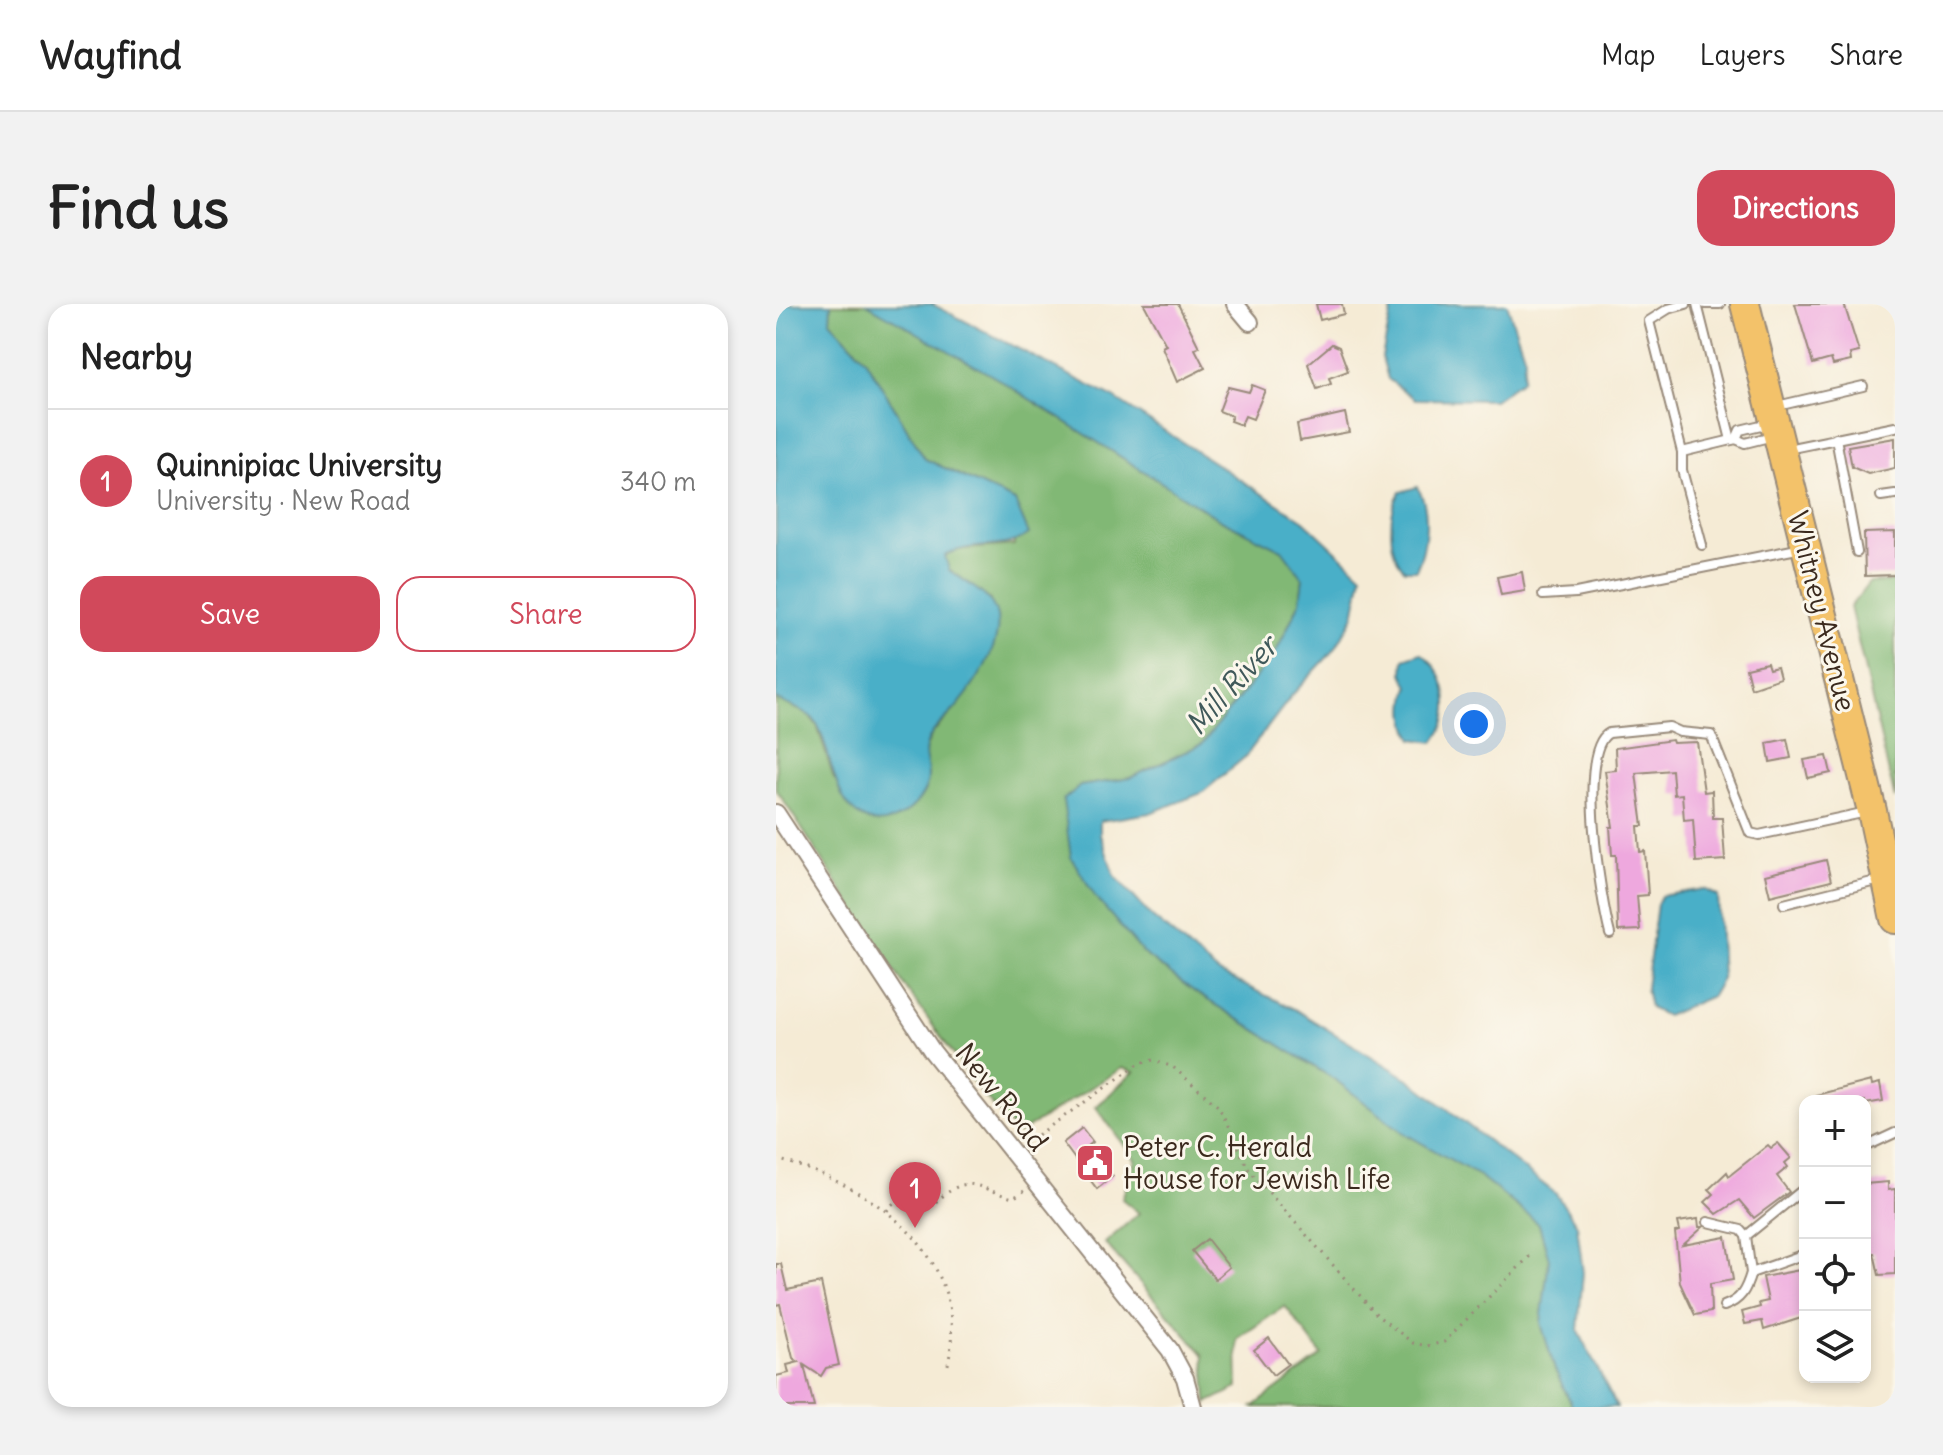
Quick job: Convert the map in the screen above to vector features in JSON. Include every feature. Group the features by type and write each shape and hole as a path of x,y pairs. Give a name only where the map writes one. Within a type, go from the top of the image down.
{"highway":[{"name":"Whitney Avenue","path":"1745,304 1890,877 1895,919"}],"street":[{"path":"1235,304 1250,322"},
{"name":"New Road","path":"776,813 932,1051 1170,1350 1185,1378 1193,1407"}],"lane":[{"path":"1686,304 1668,309 1649,321 1679,420 1682,470 1702,545"},
{"path":"1697,304 1720,410 1734,439"},
{"path":"1705,304 1720,304"},
{"path":"1775,428 1863,386"},
{"path":"1682,452 1734,439 1740,430 1761,425 1836,438 1895,427"},
{"path":"1836,438 1857,552"},
{"path":"1881,496 1895,494"},
{"path":"1543,595 1576,593 1806,547"},
{"path":"1610,934 1602,895 1592,774 1595,751 1602,737 1609,733 1669,727 1680,732 1711,735 1718,745 1750,833 1759,835 1872,811"},
{"path":"1784,904 1890,877"},
{"path":"1871,1144 1895,1133"},
{"path":"1746,1236 1799,1193"},
{"path":"1708,1222 1741,1230 1746,1236 1751,1273 1746,1290 1736,1301 1724,1306"},
{"path":"1751,1273 1799,1256"}],"path":[{"path":"1013,1153 1140,1063 1153,1060 1173,1067 1219,1107 1249,1170 1378,1316 1413,1343 1427,1346 1444,1342 1530,1256"},
{"path":"776,1159 845,1183 887,1211 921,1245 940,1277 951,1311 951,1351 947,1369"},
{"path":"887,1211 892,1202 903,1198 918,1199 931,1206 956,1185 969,1183 1013,1198 1040,1186"}],"green space":[{"path":"831,304 867,304 998,379 1219,519 1283,550 1303,578 1300,602 1276,652 1202,744 1130,778 1080,786 1144,954 1195,992 1337,1081 1404,1133 1481,1177 1539,1224 1549,1259 1541,1323 1555,1370 1573,1407 1253,1407 1322,1355 1285,1306 1237,1339 1238,1388 1207,1403 1204,1355 1105,1243 1139,1213 1122,1199 1135,1160 1096,1107 1134,1072 1122,1068 1018,1134 979,1090 903,984 776,789 776,699 808,714 817,725 834,779 928,776 923,755 932,733 956,708 990,600 949,570 945,556 954,550 1014,545 1015,501 925,459 865,359 830,321"},
{"path":"1895,581 1895,799 1850,607 1869,583"}],"water":[{"path":"776,304 831,304 830,321 865,359 925,459 1015,501 1029,534 1008,543 965,548 945,556 949,570 988,599 998,625 995,640 973,685 933,731 925,752 928,776 923,794 901,816 882,822 859,816 849,807 841,794 817,724 804,712 776,699"},
{"path":"867,304 932,304 1114,398 1304,521 1362,575 1354,616 1335,649 1293,694 1245,757 1202,793 1150,813 1100,821 1100,835 1115,876 1151,916 1219,973 1294,1009 1410,1080 1556,1194 1577,1225 1583,1273 1578,1330 1617,1407 1573,1407 1555,1370 1541,1323 1549,1259 1539,1224 1481,1177 1404,1133 1337,1081 1195,992 1144,954 1096,898 1071,857 1063,800 1080,786 1130,778 1202,744 1276,652 1300,602 1303,578 1282,550 1219,519 998,379"},
{"path":"1396,304 1507,304 1525,358 1522,380 1494,400 1415,399 1388,379 1382,357 1392,309"},
{"path":"1417,487 1425,506 1425,540 1416,570 1405,570 1392,543 1393,510 1400,492"},
{"path":"1421,653 1438,672 1446,695 1445,720 1434,742 1413,739 1406,720 1409,687 1403,673 1404,659"},
{"path":"1704,889 1718,896 1722,979 1712,996 1666,1016 1650,1008 1646,988 1657,904 1661,896"}],"building":[{"path":"1144,304 1178,304 1199,347 1195,349 1205,368 1177,382 1162,347 1166,345"},
{"path":"1316,304 1342,304 1344,314 1320,320"},
{"path":"1795,304 1844,304 1859,352 1850,354 1851,361 1833,365 1831,359 1813,364"},
{"path":"1332,344 1339,347 1348,371 1329,378 1331,384 1317,389 1308,364"},
{"path":"1252,385 1265,390 1253,419 1245,416 1241,425 1230,421 1232,416 1219,411 1228,387 1249,392"},
{"path":"1345,413 1349,432 1300,441 1297,424"},
{"path":"1895,438 1895,468 1868,474 1852,467 1848,446"},
{"path":"1895,532 1895,575 1865,576 1864,533"},
{"path":"1522,572 1525,591 1501,595 1497,577"},
{"path":"1767,663 1769,669 1777,667 1780,678 1751,688 1746,668"},
{"path":"1787,739 1791,758 1770,762 1767,743"},
{"path":"1672,740 1673,743 1697,742 1704,792 1712,791 1713,818 1722,818 1725,860 1696,862 1693,819 1684,820 1682,794 1674,795 1672,770 1636,773 1643,826 1638,826 1640,852 1645,851 1648,895 1637,896 1640,930 1618,931 1616,855 1612,855 1610,827 1613,827 1605,771 1616,770 1615,748"},
{"path":"1827,756 1831,773 1808,778 1804,760"},
{"path":"1826,860 1831,881 1770,896 1765,875"},
{"path":"1871,1081 1872,1085 1880,1083 1883,1101 1871,1103 1871,1095 1816,1095"},
{"path":"1082,1128 1093,1142 1088,1146 1113,1176 1097,1189 1063,1143"},
{"path":"1778,1143 1791,1158 1785,1163 1788,1167 1777,1176 1789,1192 1754,1218 1739,1200 1717,1214 1705,1202 1714,1194 1709,1189 1727,1172 1729,1176 1768,1145 1771,1148"},
{"path":"1888,1182 1888,1190 1895,1189 1895,1274 1879,1275 1874,1253 1871,1253 1871,1183"},
{"path":"1698,1219 1699,1227 1703,1227 1683,1245 1726,1237 1733,1280 1710,1284 1711,1312 1695,1315 1680,1283 1675,1232 1680,1231 1678,1222"},
{"path":"1207,1239 1229,1267 1215,1279 1192,1251"},
{"path":"776,1264 781,1264 787,1290 821,1283 839,1365 826,1368 821,1376 804,1365 814,1407 776,1407 776,1376 789,1373 787,1365 799,1362 793,1358 780,1304 776,1305"},
{"path":"1799,1270 1799,1319 1764,1330 1762,1321 1745,1324 1742,1312 1760,1307 1759,1303 1768,1301 1763,1277"},
{"path":"1269,1338 1288,1364 1273,1375 1254,1350"}],"place":[{"name":"Peter C. Herald House for Jewish Life","path":"1095,1163"},
{"name":"Quinnipiac University","path":"915,1228"}],"water label":[{"name":"Mill River","path":"1231,685"}]}
